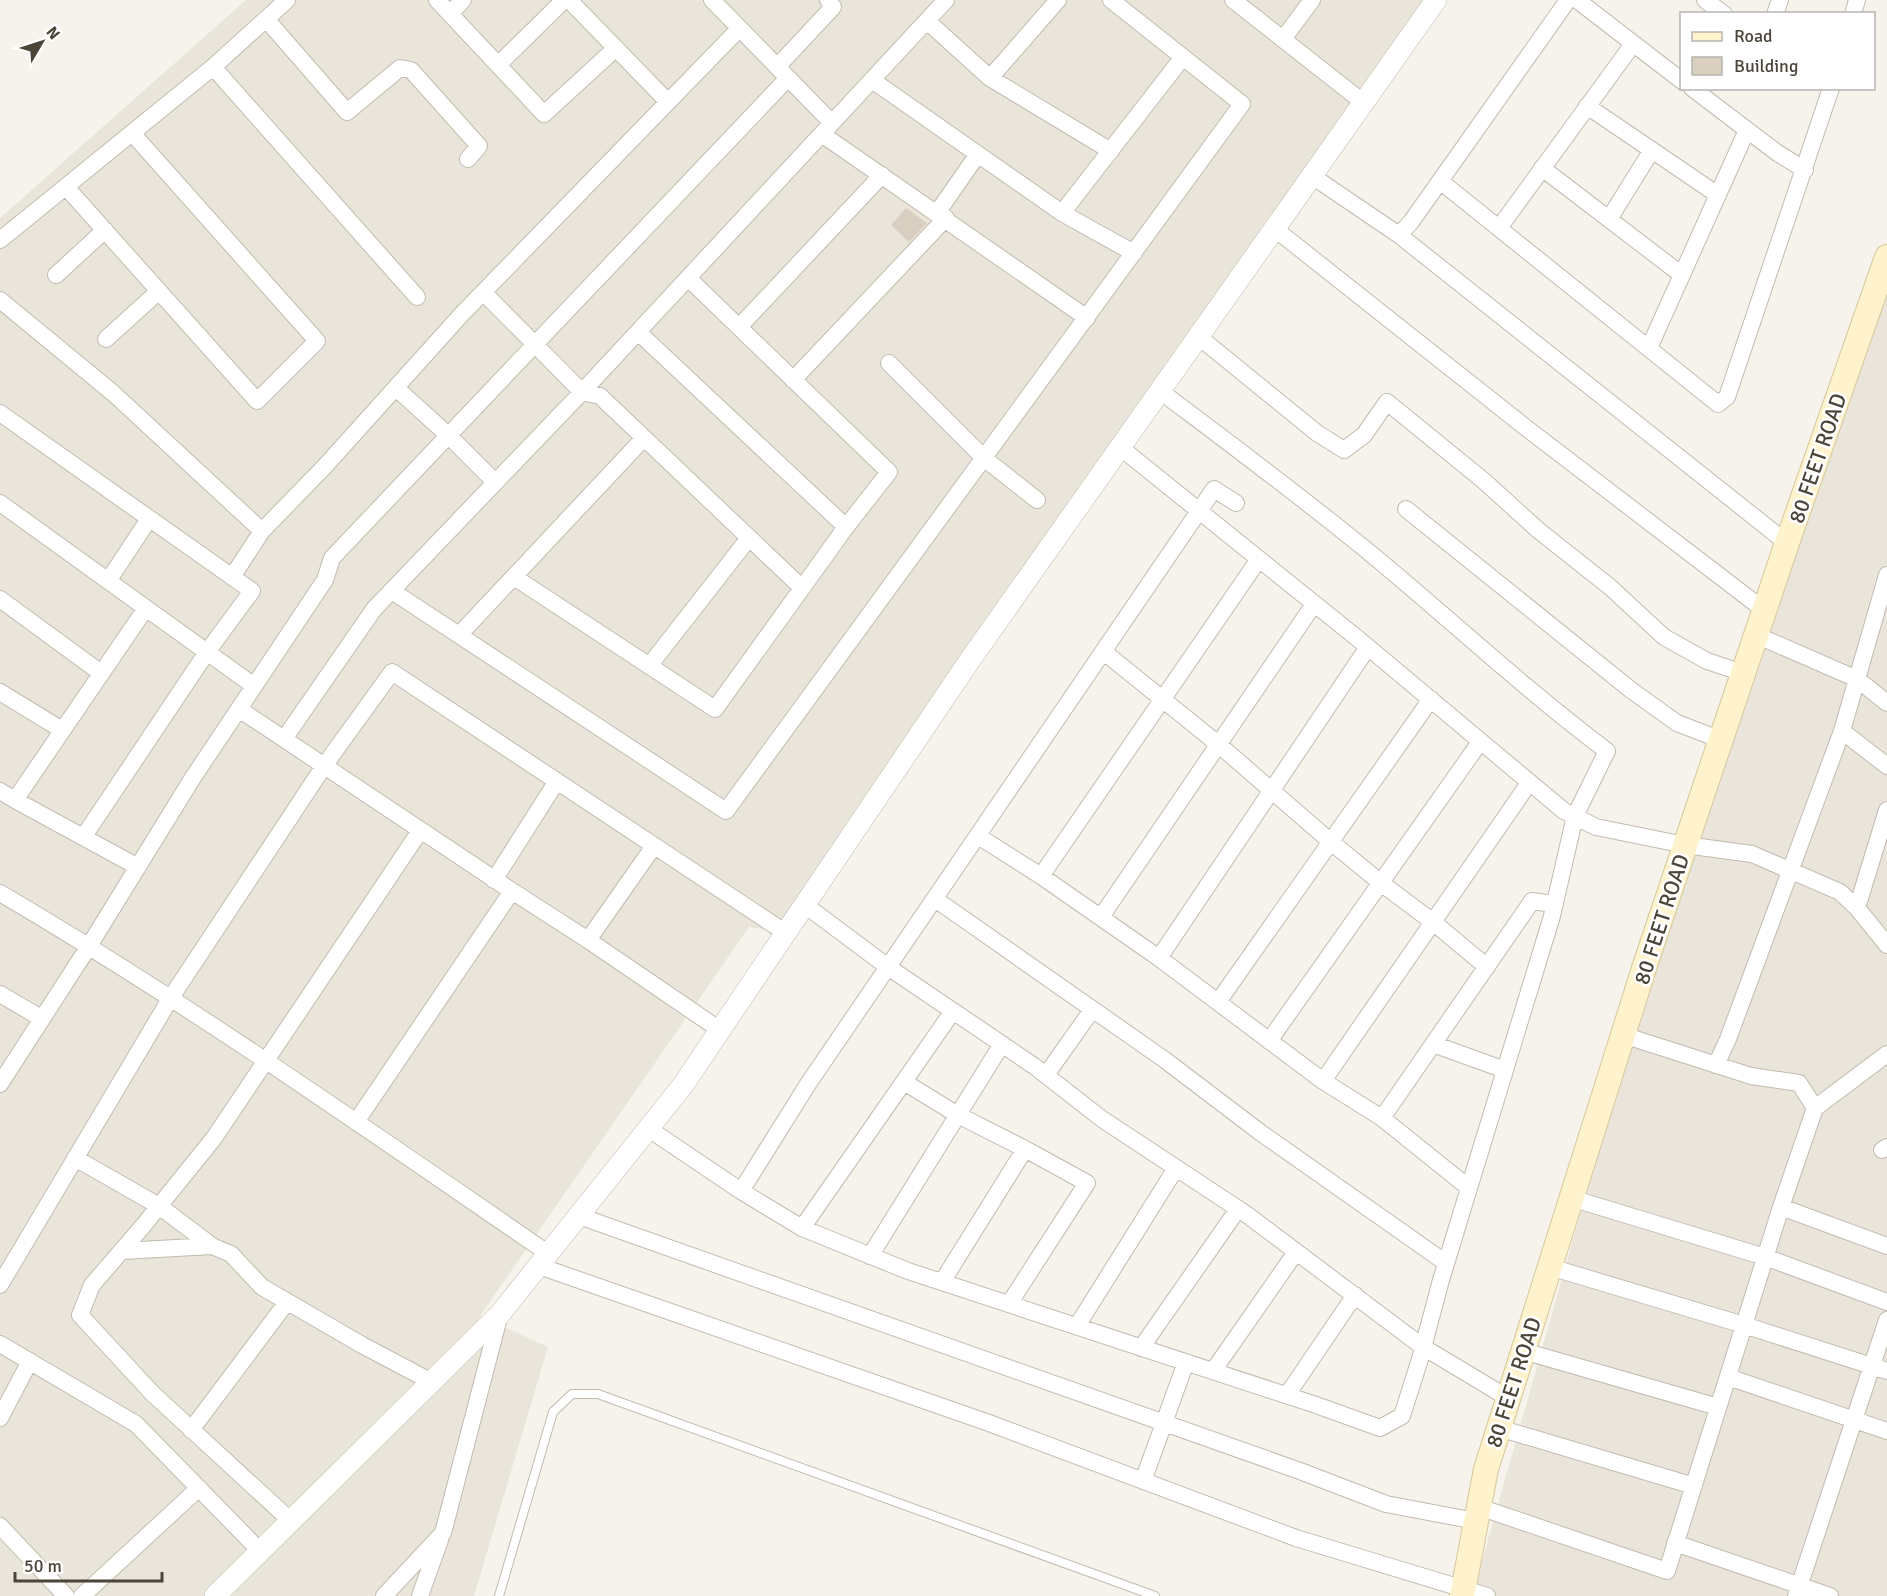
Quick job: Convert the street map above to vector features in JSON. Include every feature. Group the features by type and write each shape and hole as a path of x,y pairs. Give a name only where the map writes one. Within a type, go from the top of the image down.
{"main road":[{"name":"80 FEET ROAD","path":"1462,1592 1486,1468 1571,1198 1720,740 1887,258"}],"street":[{"path":"0,240 213,67 287,0"},
{"path":"437,0 544,114 616,48"},
{"path":"450,14 463,0"},
{"path":"498,65 564,0"},
{"path":"569,0 668,102"},
{"path":"712,0 782,72 828,129 882,175 1087,318"},
{"path":"0,1084 89,946 192,779 326,580 332,558 535,345 782,72 833,7 828,0"},
{"path":"284,739 374,609 582,392 946,0"},
{"path":"990,78 1058,0"},
{"path":"392,591 726,811 1242,104 1112,0"},
{"path":"1233,0 1364,103"},
{"path":"1283,39 1312,0"},
{"path":"215,1596 500,1314 683,1085 970,660 1436,0"},
{"path":"1399,235 1411,222 1568,0"},
{"path":"1577,0 1680,79"},
{"path":"1705,0 1721,12"},
{"path":"266,19 347,112 400,68 411,70 479,146 468,159"},
{"path":"927,21 990,78 1110,151"},
{"path":"232,577 262,531 326,465 483,292 739,29"},
{"path":"1499,228 1633,44"},
{"path":"1062,213 1183,57"},
{"path":"213,67 417,297"},
{"path":"872,80 1062,213 1134,253"},
{"path":"1695,90 1805,170"},
{"path":"1440,181 1718,404 1727,397 1830,90"},
{"path":"1587,106 1718,195"},
{"path":"1649,348 1747,130"},
{"path":"66,187 257,400 317,340 132,133"},
{"path":"1609,219 1652,150"},
{"path":"794,380 941,216 978,154"},
{"path":"1542,168 1682,275"},
{"path":"739,327 882,175"},
{"path":"1312,176 1399,235 1787,543"},
{"path":"1275,229 1764,610"},
{"path":"56,275 105,230"},
{"path":"514,577 715,709 846,527 889,472 688,278"},
{"path":"106,339 159,291"},
{"path":"483,292 582,392 600,396 802,588"},
{"path":"0,300 113,393 262,531"},
{"path":"638,332 846,527"},
{"path":"1199,337 1317,433 1344,450 1364,435 1387,402 1484,481 1538,530 1610,587 1664,637 1707,661 1743,673"},
{"path":"889,363 985,459 1037,500"},
{"path":"396,388 495,482"},
{"path":"649,1128 741,1191 802,1228 870,1256 1380,1428 1402,1416 1554,904 1575,816 1607,751 1469,639 1377,559 1161,391"},
{"path":"0,413 252,591 207,652 84,836"},
{"path":"459,635 644,438"},
{"path":"1120,448 1368,647 1564,811 1596,827 1685,845 1752,854 1840,892 1857,908 1887,945"},
{"path":"741,1191 808,1084 1104,652 1198,510 1214,489 1236,503"},
{"path":"0,503 254,686"},
{"path":"1406,509 1631,690 1677,723 1720,740"},
{"path":"108,581 149,519"},
{"path":"649,666 749,538"},
{"path":"1041,876 1260,559"},
{"path":"1716,1065 1792,871 1842,731 1857,679 1882,608 1887,575"},
{"path":"0,599 101,673"},
{"path":"1101,917 1314,604"},
{"path":"15,800 146,608"},
{"path":"1756,635 1857,679 1887,703"},
{"path":"1159,958 1368,647"},
{"path":"1104,652 1218,744 1331,842 1487,967"},
{"path":"0,1285 170,999 324,766 392,672 786,933"},
{"path":"0,692 62,730"},
{"path":"1218,1002 1431,699"},
{"path":"239,710 588,940 720,1030"},
{"path":"1842,731 1887,766"},
{"path":"1269,1041 1480,742"},
{"path":"494,880 557,781"},
{"path":"1323,1081 1529,783"},
{"path":"0,792 138,867"},
{"path":"1857,908 1887,810"},
{"path":"291,1521 152,1393 80,1315 92,1285 214,1138 420,831"},
{"path":"978,836 1041,876 1159,958 1323,1081 1382,1118 1469,1188"},
{"path":"588,940 654,846"},
{"path":"356,1122 512,891"},
{"path":"0,893 89,946 266,1060 356,1122 544,1260 1296,1538 1462,1592 1487,1596"},
{"path":"935,899 1165,1060 1261,1132 1446,1263"},
{"path":"1382,1118 1532,901 1554,904"},
{"path":"805,904 888,967 1046,1075 1102,1119 1238,1209 1423,1347 1508,1398"},
{"path":"0,994 41,1018"},
{"path":"1046,1075 1092,1010"},
{"path":"802,1228 953,1011"},
{"path":"1623,1035 1751,1076 1799,1083 1815,1108"},
{"path":"870,1256 1002,1044"},
{"path":"1433,1044 1505,1070"},
{"path":"579,1216 1386,1504 1477,1514 1667,1571 1765,1257 1815,1108 1887,1054"},
{"path":"904,1082 958,1115 1087,1184 1009,1304"},
{"path":"942,1282 1025,1149"},
{"path":"75,1158 159,1206 212,1246 231,1254 262,1287 362,1346 432,1382"},
{"path":"1077,1326 1176,1168"},
{"path":"1571,1198 1765,1257 1887,1302"},
{"path":"1781,1207 1887,1246"},
{"path":"1141,1348 1238,1209"},
{"path":"122,1251 212,1246"},
{"path":"1213,1371 1296,1252"},
{"path":"1550,1267 1879,1368"},
{"path":"1287,1395 1354,1295"},
{"path":"191,1430 287,1302"},
{"path":"420,1596 442,1533 500,1314"},
{"path":"1798,1591 1854,1420 1879,1368 1887,1320"},
{"path":"0,1344 136,1424 260,1551"},
{"path":"1523,1351 1718,1407"},
{"path":"0,1418 30,1361"},
{"path":"1143,1481 1186,1362"},
{"path":"1728,1377 1887,1431"},
{"path":"1499,1428 1694,1486"},
{"path":"82,1596 199,1488"},
{"path":"0,1526 66,1596"},
{"path":"384,1596 442,1533"},
{"path":"1676,1543 1798,1591 1830,1596"}],"lane":[{"path":"499,1596 553,1412 572,1394 598,1394 1155,1596"}],"shaded area":[{"path":"246,0 1440,0 786,933 749,927 480,1316 548,1347 474,1596 0,1596 0,218"},
{"path":"1887,257 1887,1596 1472,1596 1685,845"}],"building":[{"path":"906,208 927,223 909,242 891,225"}]}
